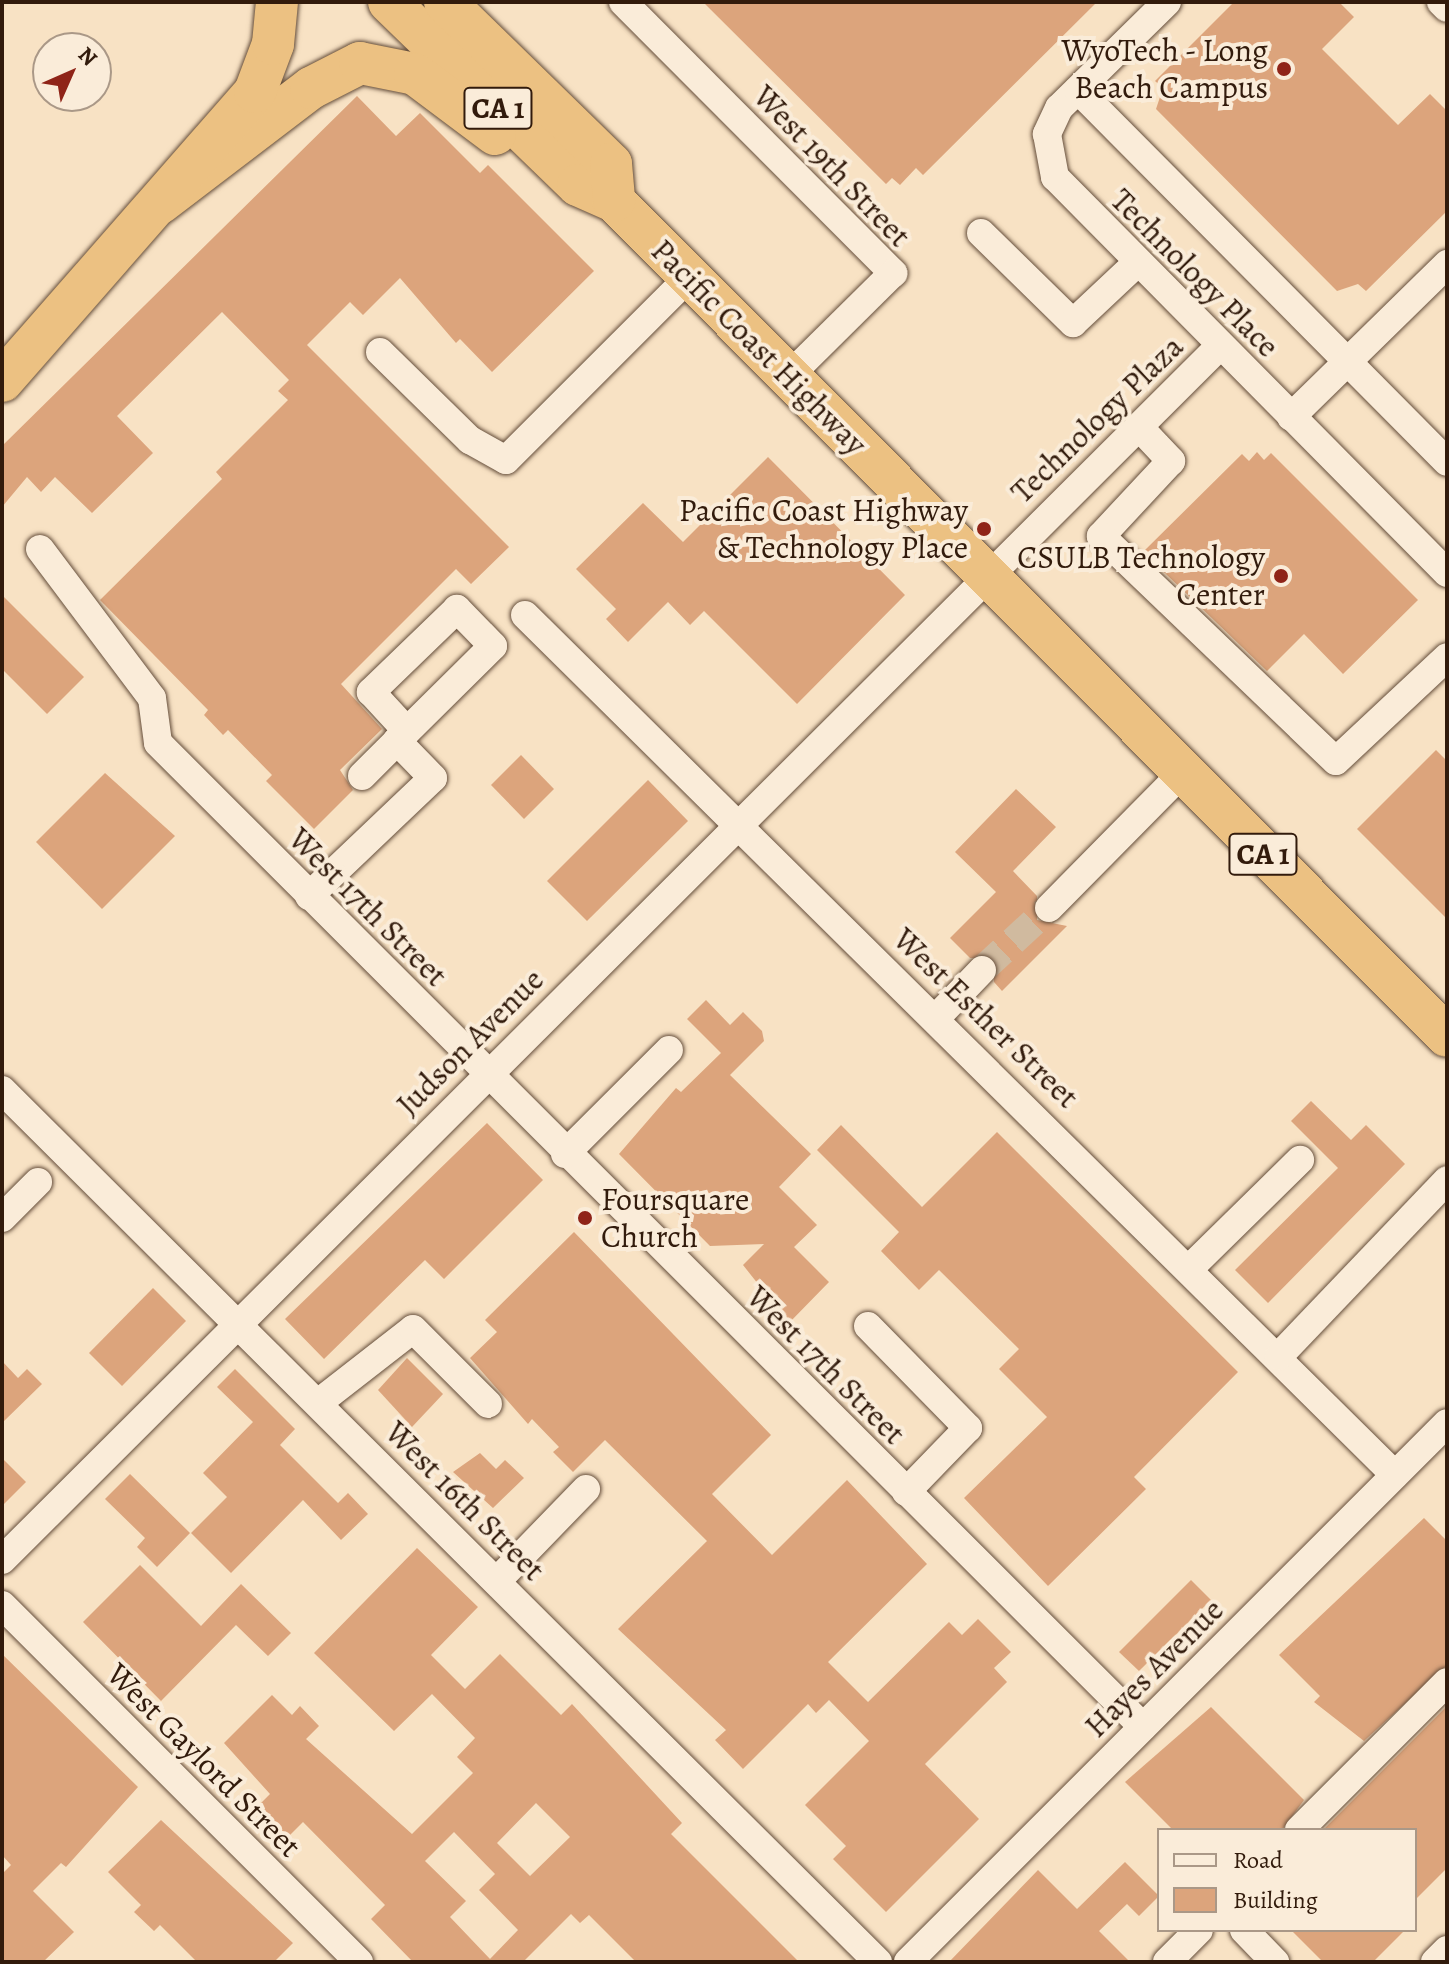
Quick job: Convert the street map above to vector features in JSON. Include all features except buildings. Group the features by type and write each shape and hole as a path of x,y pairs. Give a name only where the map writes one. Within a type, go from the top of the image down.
{"highway":[{"path":"2,381 255,92 273,44 277,2"},
{"name":"Pacific Coast Highway","path":"389,2 689,277 1447,1036"},
{"name":"CA 1","path":"445,2 611,164 596,193"},
{"path":"483,2 540,95"},
{"path":"160,203 311,88 369,62 415,74 475,122 596,193"}],"street":[{"name":"West 19th Street","path":"623,2 893,273 789,376"},
{"name":"Technology Place","path":"1167,2 1078,90 1047,134 1055,177 1447,573"},
{"path":"1441,2 1447,8"},
{"path":"1078,90 1447,462"},
{"path":"981,233 1073,323 1137,263"},
{"path":"1291,417 1447,264"},
{"path":"380,352 470,440 506,460 689,277"},
{"name":"Technology Plaza","path":"988,573 1220,346"},
{"path":"1139,427 1171,461 1101,536 1336,761 1444,665"},
{"name":"West 17th Street","path":"40,549 152,698 158,743 486,1076 1143,1727"},
{"name":"Judson Avenue","path":"2,1560 486,1076 736,820 988,573"},
{"name":"West Esther Street","path":"525,615 1191,1267 1395,1475"},
{"path":"309,896 433,778 402,736 362,776"},
{"path":"1049,908 1182,773"},
{"path":"937,1017 982,970"},
{"path":"565,1154 669,1050"},
{"name":"West 16th Street","path":"2,1090 878,1962"},
{"path":"1191,1267 1300,1160"},
{"path":"1279,1356 1447,1180"},
{"path":"2,1218 38,1182"},
{"path":"868,1326 968,1428 906,1492"},
{"path":"318,1403 413,1329 488,1404"},
{"name":"Hayes Avenue","path":"908,1962 1447,1423"},
{"path":"497,1581 586,1489"},
{"name":"West Gaylord Street","path":"2,1605 359,1962"},
{"path":"1301,1828 1447,1682"},
{"path":"1246,1932 1275,1962"},
{"path":"1435,1962 1447,1950"}],"tunnel":[{"path":"982,970 1049,908"}],"place":[{"name":"WyoTech - Long Beach Campus","path":"1284,69"},
{"name":"Pacific Coast Highway & Technology Place","path":"984,529"},
{"name":"CSULB Technology Center","path":"1281,576"},
{"name":"Foursquare Church","path":"585,1218"}]}
